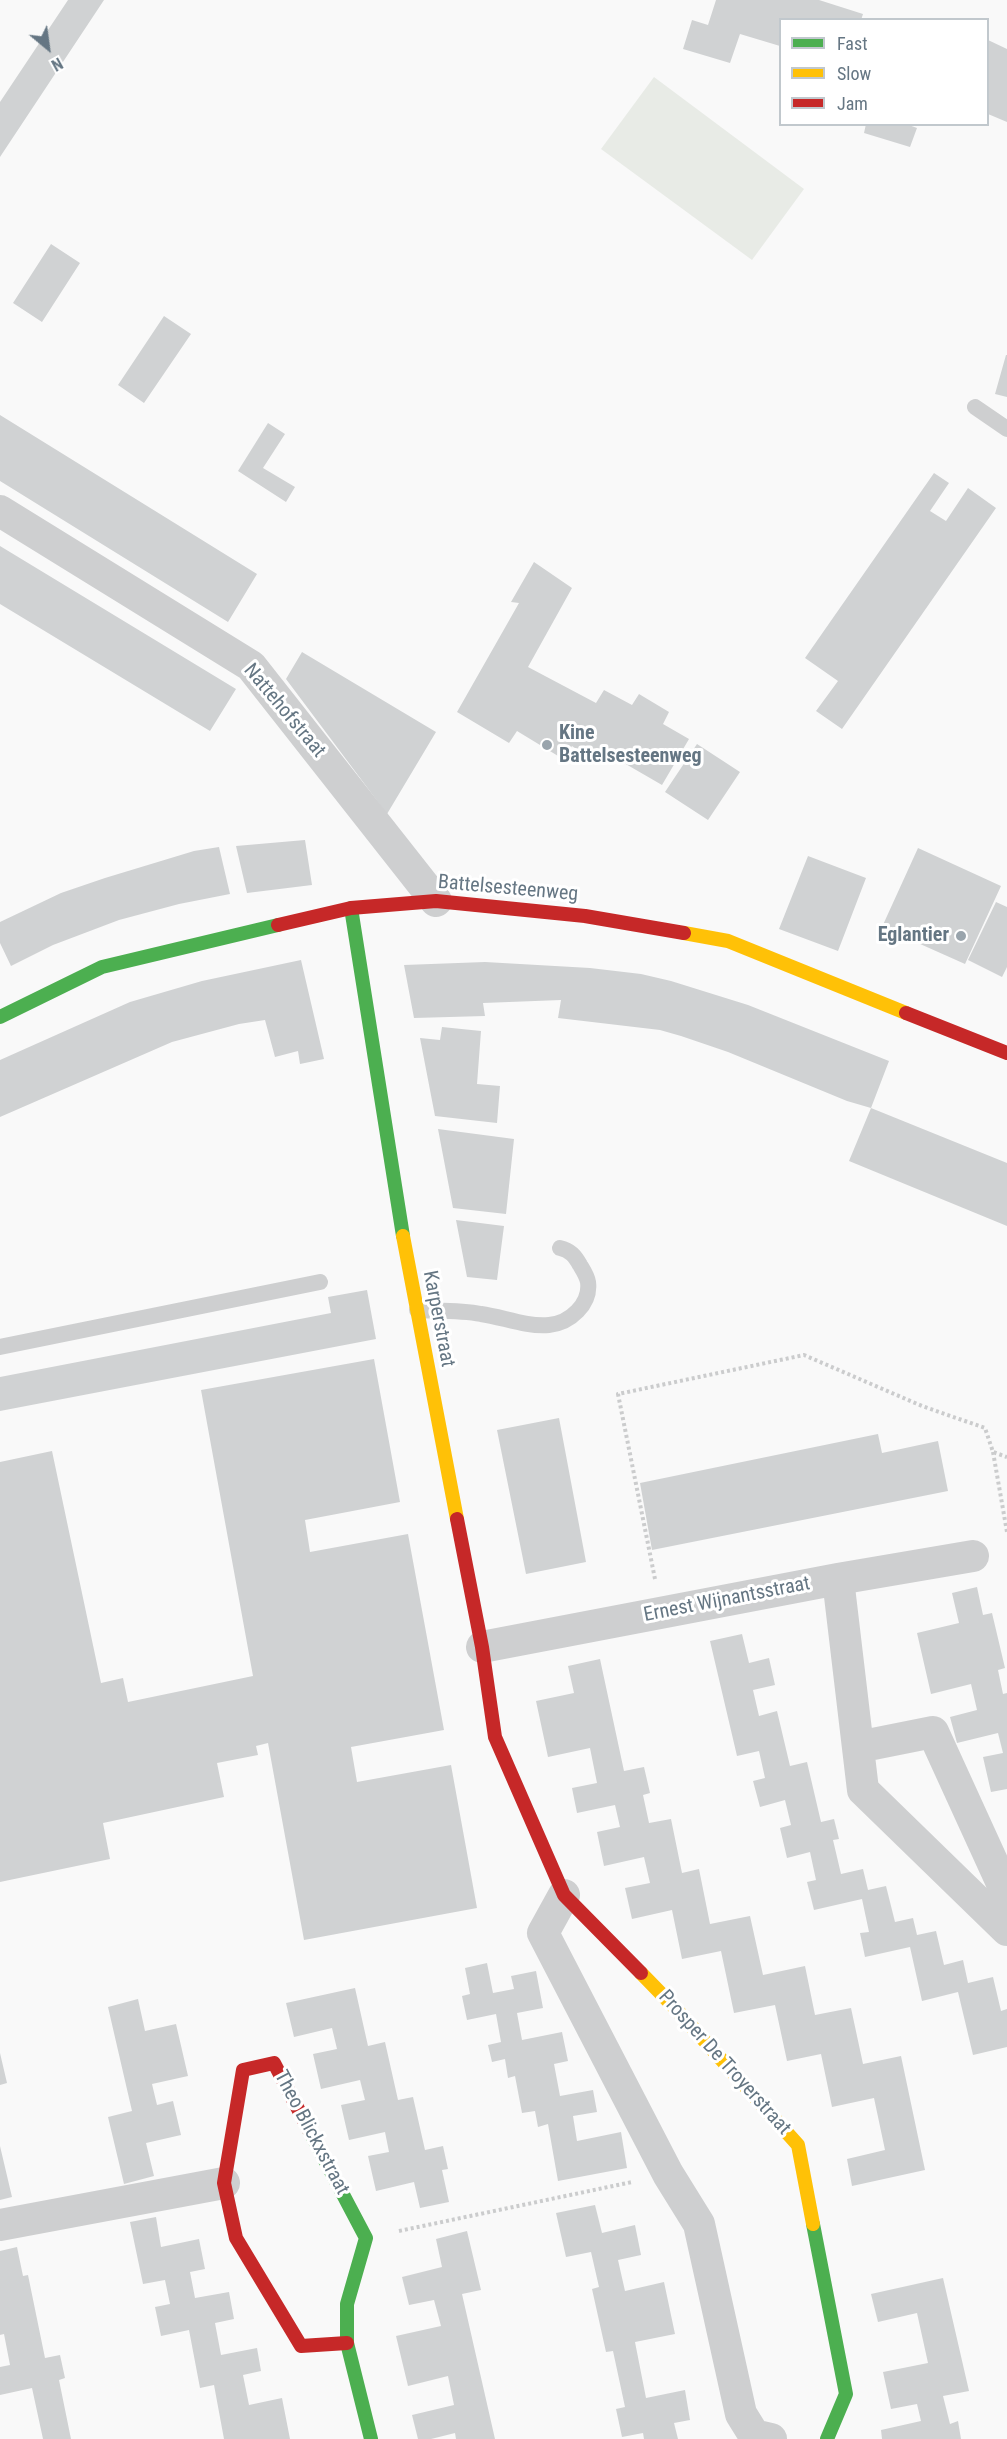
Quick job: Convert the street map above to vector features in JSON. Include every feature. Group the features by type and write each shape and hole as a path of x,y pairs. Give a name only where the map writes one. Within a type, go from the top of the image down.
{"street":[{"name":"Nattehofstraat","path":"0,512 251,666 436,901"},
{"name":"Battelsesteenweg","path":"0,1017 102,967 351,908 436,901 585,916 728,941 1006,1048"},
{"name":"Karperstraat","path":"351,908 417,1310 482,1647 495,1737"},
{"name":"Ernest Wijnantsstraat","path":"482,1647 838,1579 973,1556"},
{"path":"838,1579 863,1790 1007,1930"},
{"path":"858,1747 933,1732 1007,1894"},
{"name":"Prosper De Troyerstraat","path":"495,1737 564,1895 676,2009 798,2145 846,2394 827,2439"},
{"path":"564,1895 543,1933 668,2174 699,2224 741,2414 754,2434 771,2439"},
{"name":"Theo Blickxstraat","path":"346,2343 301,2346 236,2238 224,2182 243,2070 274,2063 366,2238"},
{"path":"0,2225 224,2182"},
{"path":"366,2238 347,2304 346,2343 370,2439"}],"lane":[{"path":"975,407 1007,429"},
{"path":"417,1310 481,1314 512,1322 549,1325 567,1319 579,1310 586,1297 588,1281 577,1259 568,1250 560,1248"},
{"path":"0,1347 320,1282"}],"path":[{"path":"662,1613 618,1394 804,1355 922,1406 985,1428 993,1452 1007,1532"},
{"path":"993,1452 1007,1456"},
{"path":"366,2238 668,2174"}],"shaded area":[{"path":"654,77 804,189 752,260 601,149"}],"building":[{"path":"68,0 104,0 0,157 0,102"},
{"path":"716,0 819,0 863,14 862,18 779,18 779,46 740,34 730,63 683,49 692,20 708,25"},
{"path":"989,40 1007,49 1007,122 989,114"},
{"path":"866,126 917,128 910,147 864,133"},
{"path":"51,244 80,263 42,322 13,303"},
{"path":"164,316 191,334 144,403 118,385"},
{"path":"1007,355 1007,397 995,394"},
{"path":"0,415 257,574 228,622 0,481"},
{"path":"268,423 285,434 263,468 295,487 286,502 238,471"},
{"path":"934,473 949,483 930,511 946,521 968,488 996,508 842,729 816,711 838,681 805,658"},
{"path":"0,546 236,689 210,731 0,604"},
{"path":"534,562 572,588 528,667 596,703 604,690 632,705 639,694 669,712 663,724 689,739 662,785 605,752 598,764 572,746 563,759 517,731 509,743 457,712 519,603 511,602"},
{"path":"302,652 436,732 387,814 286,679"},
{"path":"697,744 740,772 708,820 665,792"},
{"path":"305,840 312,885 247,893 236,846"},
{"path":"219,847 230,894 179,904 119,920 53,945 11,966 0,943 0,922 61,893 194,851"},
{"path":"918,848 1001,886 965,964 882,927"},
{"path":"808,856 866,878 838,951 779,929"},
{"path":"996,902 1007,907 1007,967 1002,977 968,960"},
{"path":"301,960 324,1059 300,1064 298,1051 275,1057 265,1020 239,1024 172,1042 0,1117 0,1060 130,1002 202,981"},
{"path":"485,962 590,968 641,974 671,981 748,1005 889,1061 871,1108 847,1101 728,1052 681,1036 660,1030 558,1018 561,1000 483,1003 485,1016 414,1018 404,965"},
{"path":"442,1027 481,1031 477,1084 500,1086 497,1123 435,1116 420,1038 440,1040"},
{"path":"871,1108 1007,1163 1007,1226 849,1161"},
{"path":"438,1129 514,1139 506,1214 453,1208"},
{"path":"456,1220 504,1226 497,1280 467,1277"},
{"path":"367,1290 376,1339 0,1411 0,1377 331,1313 328,1297"},
{"path":"374,1359 400,1502 305,1520 310,1552 408,1534 444,1730 351,1747 357,1782 451,1765 477,1908 304,1940 268,1743 256,1746 258,1755 217,1763 224,1797 103,1823 110,1859 0,1882 0,1462 52,1451 101,1683 123,1678 128,1702 253,1676 201,1390"},
{"path":"559,1418 586,1562 526,1574 497,1430"},
{"path":"878,1434 882,1453 938,1441 948,1491 652,1550 640,1483"},
{"path":"977,1587 983,1615 992,1613 1005,1668 998,1670 1003,1694 1007,1693 1007,1789 991,1792 983,1757 1003,1753 998,1733 957,1743 950,1717 977,1710 971,1684 931,1694 917,1633 959,1623 952,1593"},
{"path":"742,1634 749,1663 769,1658 775,1685 753,1690 759,1716 777,1711 790,1766 807,1762 821,1822 834,1819 839,1839 833,1840 841,1874 863,1869 868,1890 886,1886 895,1922 913,1918 917,1935 936,1931 944,1965 963,1960 968,1983 993,1977 1001,2011 1007,2009 1007,2047 973,2055 958,1992 922,2001 910,1947 865,1957 860,1933 869,1932 862,1899 814,1910 807,1882 816,1880 810,1852 787,1858 780,1828 791,1825 785,1800 760,1807 753,1781 765,1778 759,1751 737,1756 710,1641"},
{"path":"600,1659 624,1771 644,1767 650,1793 643,1795 649,1823 671,1819 682,1873 699,1869 710,1924 750,1916 763,1975 805,1966 815,2015 851,2008 863,2064 901,2056 925,2170 852,2186 847,2159 885,2150 874,2098 832,2107 821,2054 787,2061 775,2005 734,2013 721,1951 682,1959 672,1910 632,1919 625,1888 650,1883 644,1857 604,1866 597,1832 620,1827 615,1805 577,1813 572,1788 597,1783 590,1748 548,1757 536,1701 574,1693 568,1666"},
{"path":"487,1963 493,1993 514,1989 511,1976 536,1971 543,2008 517,2013 522,2040 562,2032 568,2061 554,2064 560,2096 593,2090 597,2112 573,2116 577,2141 621,2132 627,2168 558,2181 548,2124 538,2127 535,2111 522,2113 515,2076 508,2078 505,2059 492,2062 488,2045 501,2042 496,2014 467,2020 462,1996 470,1994 465,1968"},
{"path":"355,1988 368,2046 385,2042 398,2100 413,2097 425,2150 443,2146 448,2169 442,2170 449,2202 420,2208 414,2182 376,2191 368,2156 389,2152 385,2132 349,2140 341,2105 365,2100 360,2080 321,2089 313,2054 337,2049 332,2028 294,2037 286,2003"},
{"path":"138,1999 145,2031 176,2024 188,2076 152,2084 157,2105 173,2101 181,2135 146,2143 154,2176 124,2184 108,2117 132,2111 108,2007"},
{"path":"0,2053 7,2083 0,2085"},
{"path":"0,2146 12,2197 0,2200"},
{"path":"595,2205 602,2233 635,2225 641,2255 618,2260 625,2291 664,2282 675,2334 635,2342 646,2398 685,2390 690,2420 674,2423 678,2439 644,2439 643,2433 622,2437 616,2409 625,2407 613,2351 606,2352 592,2289 599,2287 591,2252 566,2257 556,2213"},
{"path":"156,2217 161,2247 199,2239 205,2269 190,2272 195,2298 229,2292 234,2319 215,2323 221,2355 257,2348 261,2371 243,2375 249,2405 282,2398 290,2439 224,2439 214,2385 200,2388 189,2330 161,2336 155,2307 170,2304 165,2280 143,2284 130,2222"},
{"path":"467,2231 481,2290 462,2294 495,2439 456,2439 455,2433 431,2439 418,2439 412,2415 454,2405 448,2376 408,2386 396,2336 441,2326 434,2300 409,2305 402,2277 442,2267 436,2239"},
{"path":"17,2247 23,2276 28,2275 45,2358 60,2355 65,2378 59,2380 71,2439 43,2439 32,2388 0,2395 0,2367 10,2365 4,2334 0,2335 0,2251"},
{"path":"943,2278 969,2391 943,2396 950,2424 958,2421 961,2439 882,2439 881,2430 921,2421 917,2404 891,2409 883,2372 928,2363 917,2313 878,2322 871,2294"}],"traffic: fast":[{"path":"351,908 403,1236"},
{"path":"0,1017 102,967 278,925"},
{"path":"309,2130 366,2238 347,2304 347,2343 371,2439"},
{"path":"813,2224 846,2394 827,2439"}],"traffic: slow":[{"path":"684,933 728,941 906,1013"},
{"path":"403,1236 457,1519"},
{"path":"641,1973 798,2145 813,2224"}],"traffic: jam":[{"path":"278,925 351,908 436,901 585,916 684,933"},
{"path":"906,1013 1007,1053"},
{"path":"457,1519 482,1647 495,1737 564,1895 641,1973"},
{"path":"309,2130 274,2063 243,2070 224,2183 236,2238 301,2346 347,2343"}],"place":[{"name":"Kine Battelsesteenweg","path":"547,745"},
{"name":"Eglantier","path":"961,936"}]}
